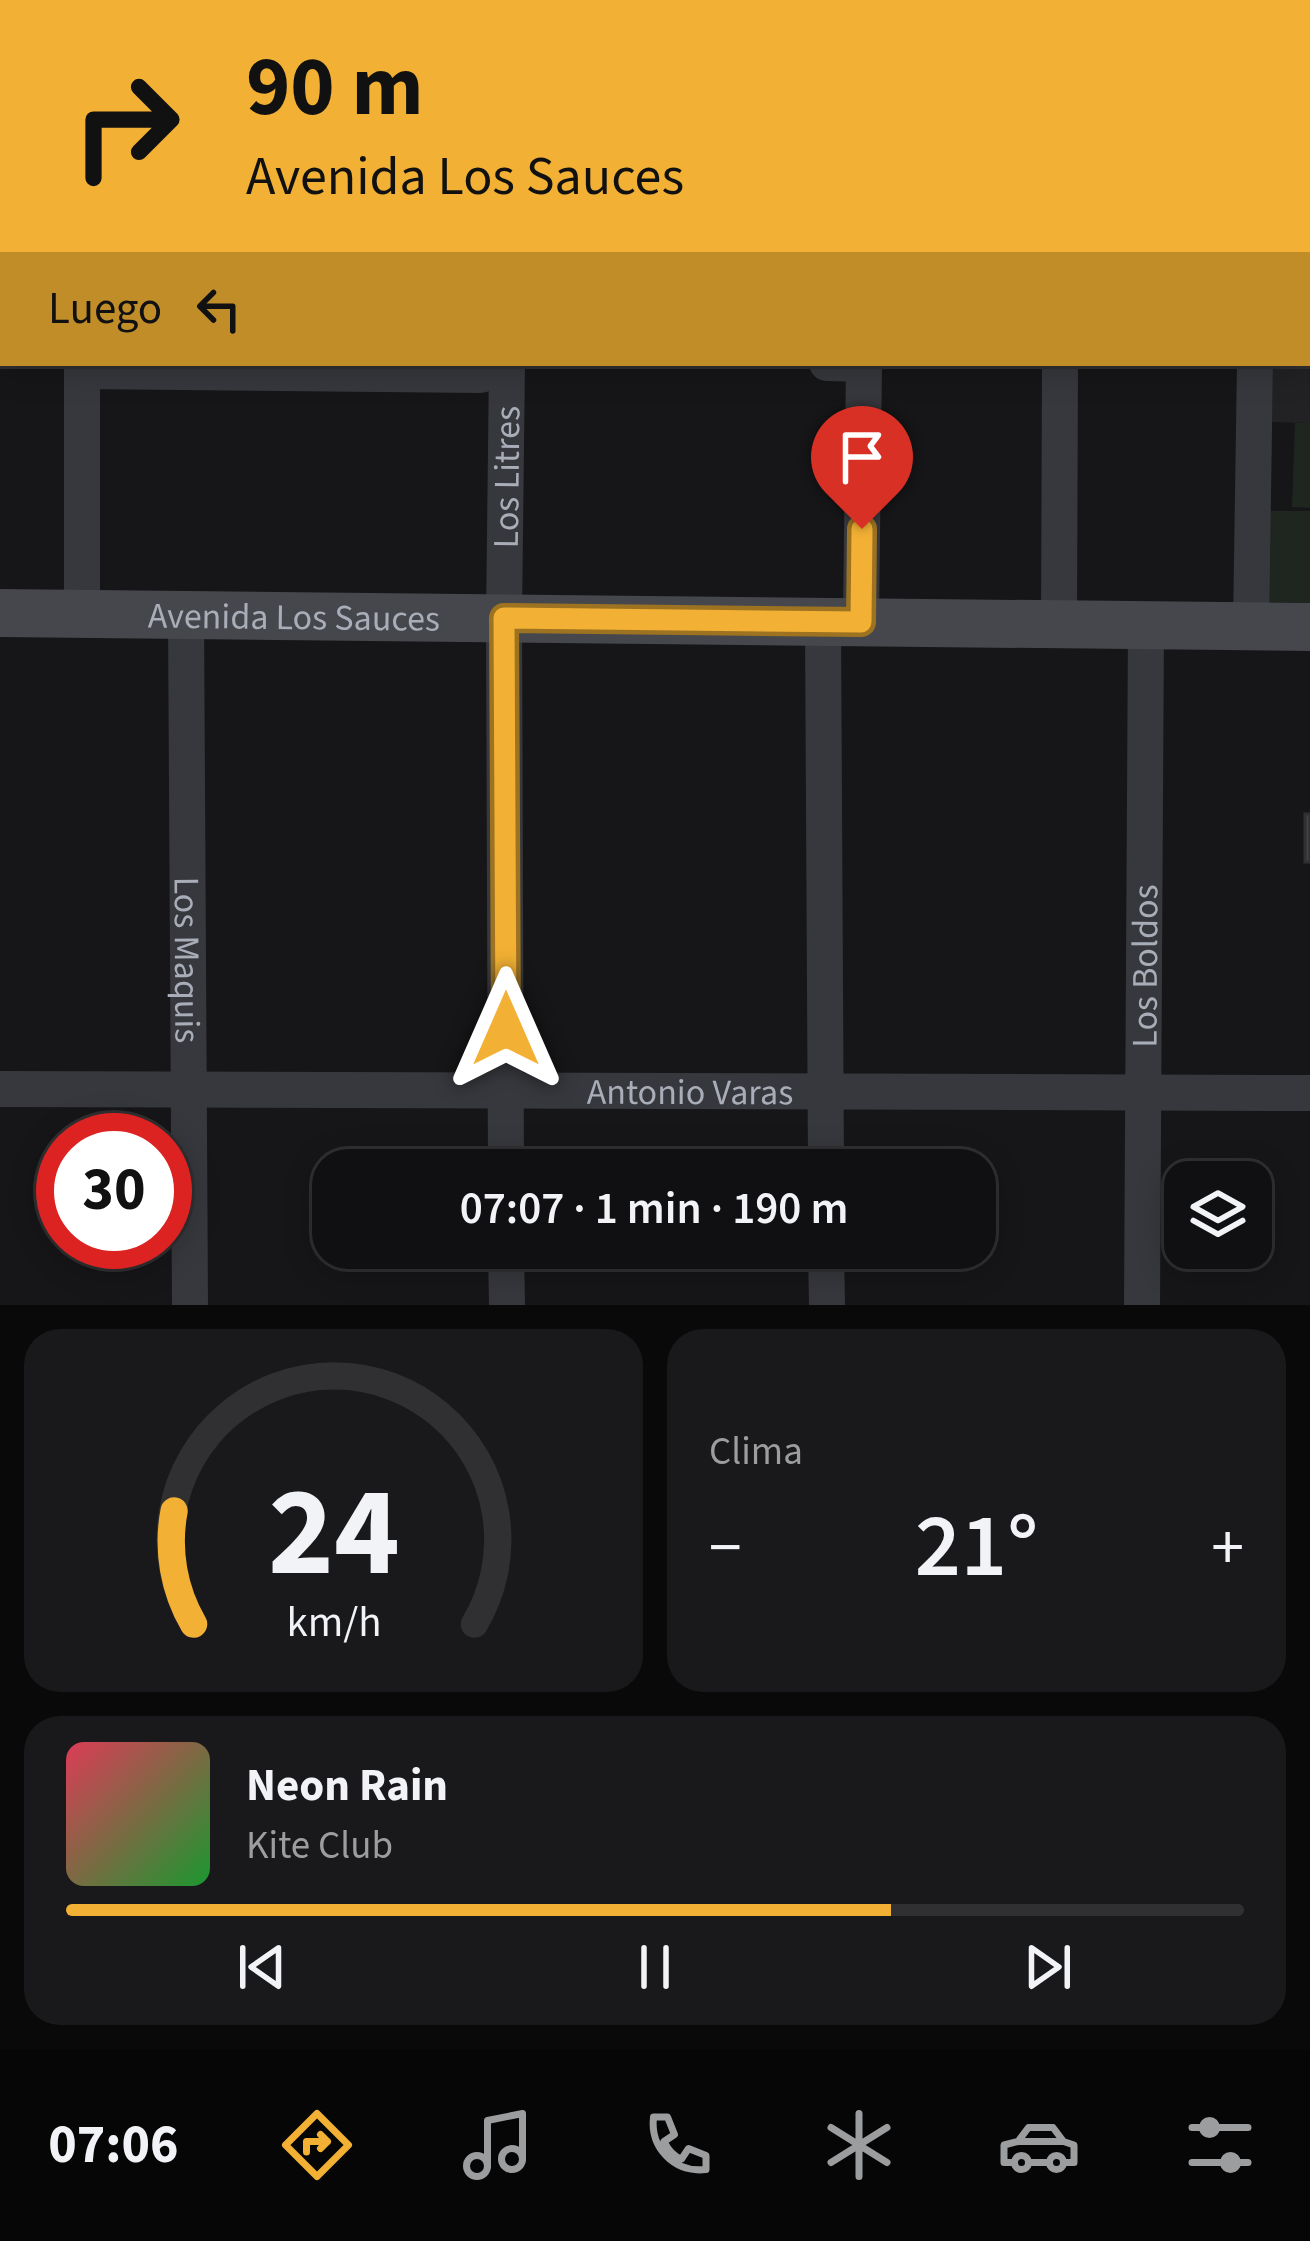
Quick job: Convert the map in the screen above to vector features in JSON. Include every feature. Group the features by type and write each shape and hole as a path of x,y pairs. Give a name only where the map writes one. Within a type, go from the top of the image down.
{"street":[{"path":"82,614 82,367 481,375 498,366"},
{"name":"Los Litres","path":"503,366 506,1149"},
{"path":"826,1149 842,622 864,366"},
{"path":"1059,625 1060,366"},
{"path":"1251,627 1255,366"},
{"name":"Avenida Los Sauces","path":"0,613 1310,627"},
{"name":"Los Maquis","path":"187,615 190,1305"},
{"name":"Los Boldos","path":"1142,1305 1146,626"},
{"name":"Antonio Varas","path":"0,1089 1310,1093"},
{"path":"506,1269 506,1305"},
{"path":"826,1269 826,1305"}],"shaded area":[{"path":"1273,366 1310,366 1310,423 1272,422"},
{"path":"1295,423 1310,423 1310,508 1292,507"},
{"path":"1256,511 1310,511 1310,603 1255,602"}],"building":[{"path":"1305,814 1310,814 1310,862 1305,862"}],"route":[{"path":"506,1029 504,618 861,622 862,529"}]}
